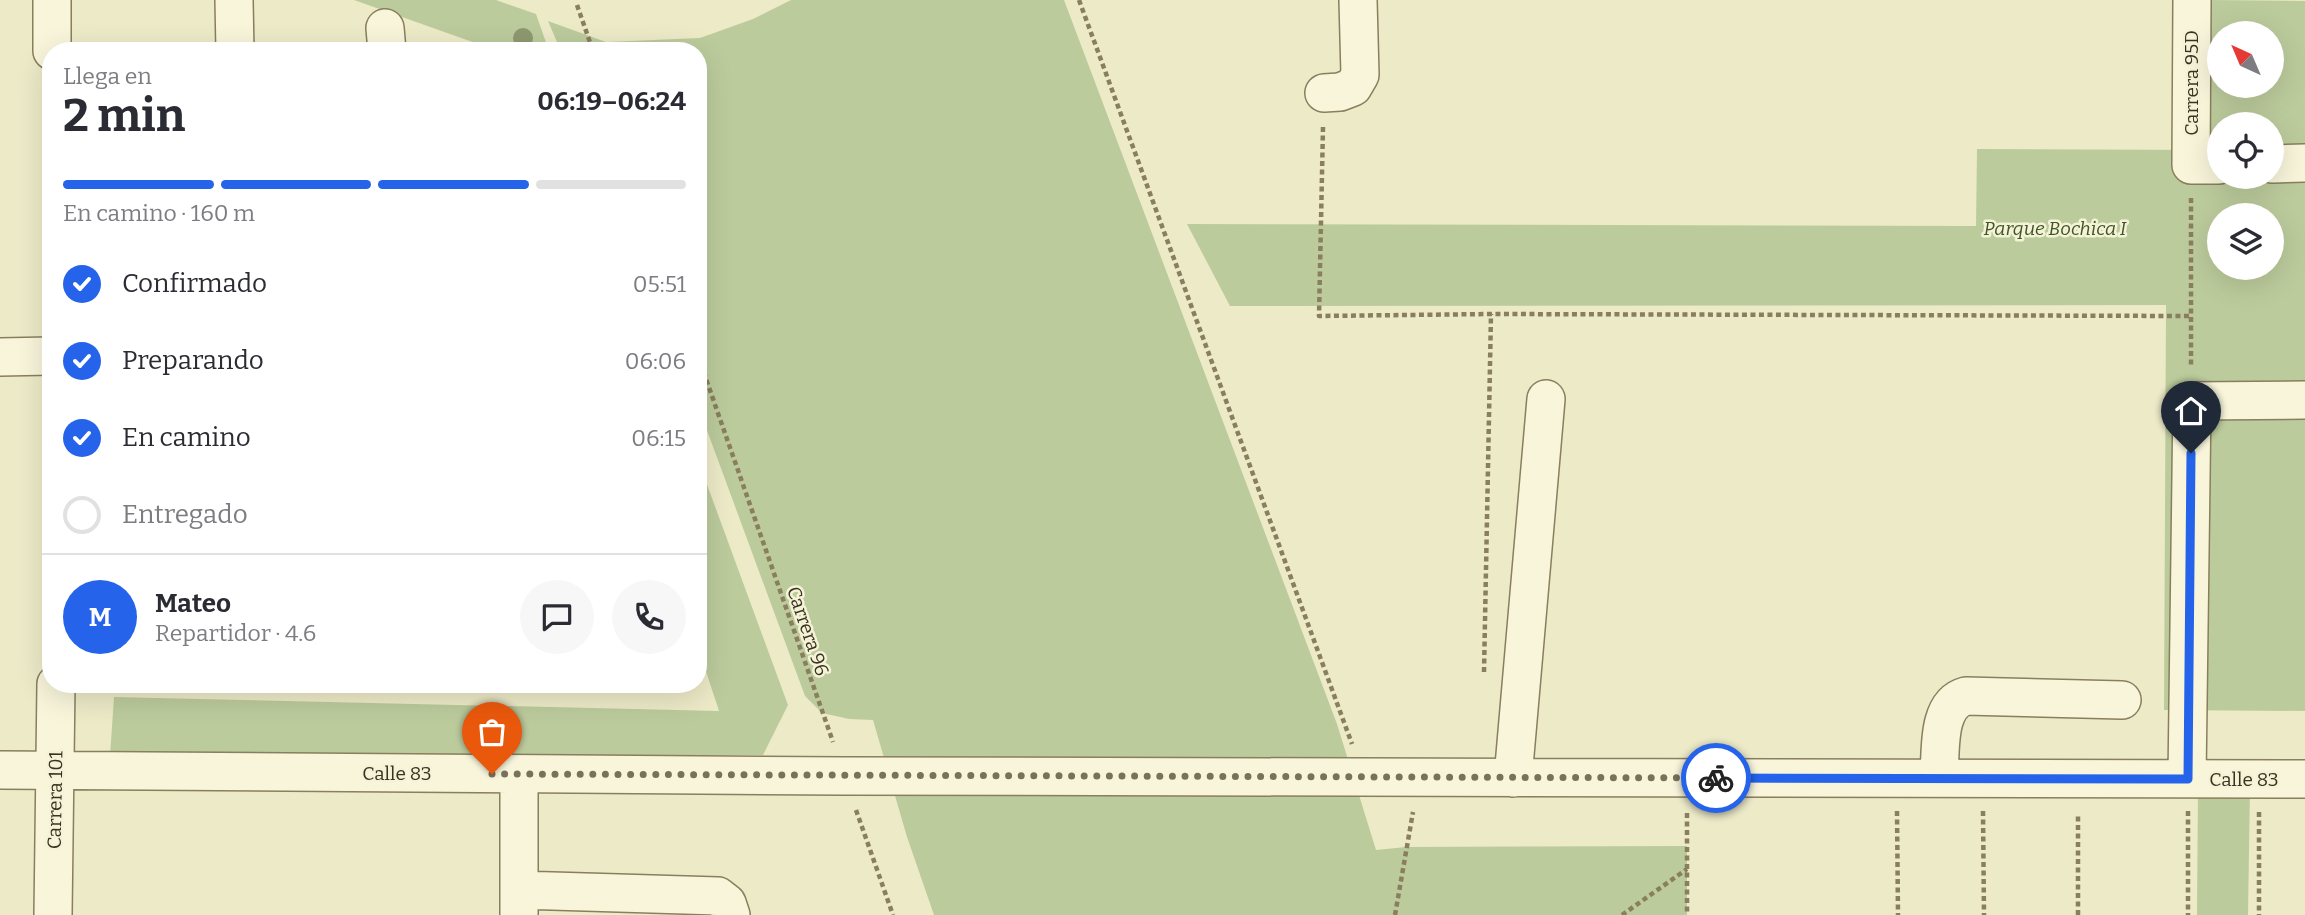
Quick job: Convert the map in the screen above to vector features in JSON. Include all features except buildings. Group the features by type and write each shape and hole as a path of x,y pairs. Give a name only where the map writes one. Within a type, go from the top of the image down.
{"street":[{"path":"52,0 52,42"},
{"path":"234,0 235,42"},
{"path":"1324,93 1340,92 1353,87 1360,75 1358,0"},
{"name":"Carrera 95D","path":"2192,0 2205,165"},
{"path":"2284,164 2305,163"},
{"path":"0,357 42,356"},
{"path":"1513,778 1546,399"},
{"path":"2188,779 2192,401 2305,400"},
{"name":"Carrera 101","path":"53,915 56,693"},
{"path":"1938,778 1945,711 1956,698 2122,699"},
{"name":"Calle 83","path":"0,770 844,776 2305,779"},
{"path":"519,774 519,902 664,905 718,896 727,903 732,915"}],"path":[{"path":"1079,0 1365,778"},
{"path":"577,5 590,42"},
{"path":"1324,93 1319,316 2190,316"},
{"path":"2192,401 2190,316 2205,165"},
{"path":"1484,685 1491,314"},
{"name":"Carrera 96","path":"707,382 893,915"},
{"path":"1395,915 1420,778"},
{"path":"1686,778 1687,915"},
{"path":"1897,778 1898,915"},
{"path":"1983,779 1984,915"},
{"path":"2078,779 2078,915"},
{"path":"2188,779 2188,915"},
{"path":"2259,779 2259,915"},
{"path":"1622,915 1687,869"}],"green space":[{"path":"354,0 496,0 536,14 546,42 473,42"},
{"path":"791,0 1064,0 1337,724 1376,850 1406,847 1687,846 1687,915 934,915 907,837 873,720 849,719 822,713 805,696 707,430 707,42 606,42 700,38 753,19"},
{"name":"Parque Bochica I","path":"2207,0 2305,1 2305,711 2164,710 2166,305 1230,306 1187,224 1976,226 1977,149 2206,150"},
{"path":"548,21 606,42 557,42"},
{"path":"707,484 788,705 763,755 110,756 114,697 719,711 707,674"},
{"path":"2198,787 2250,788 2248,915 2197,915"}],"way so far":[{"path":"492,774 1716,778"}],"route":[{"path":"1716,778 2188,779 2191,453"}]}
